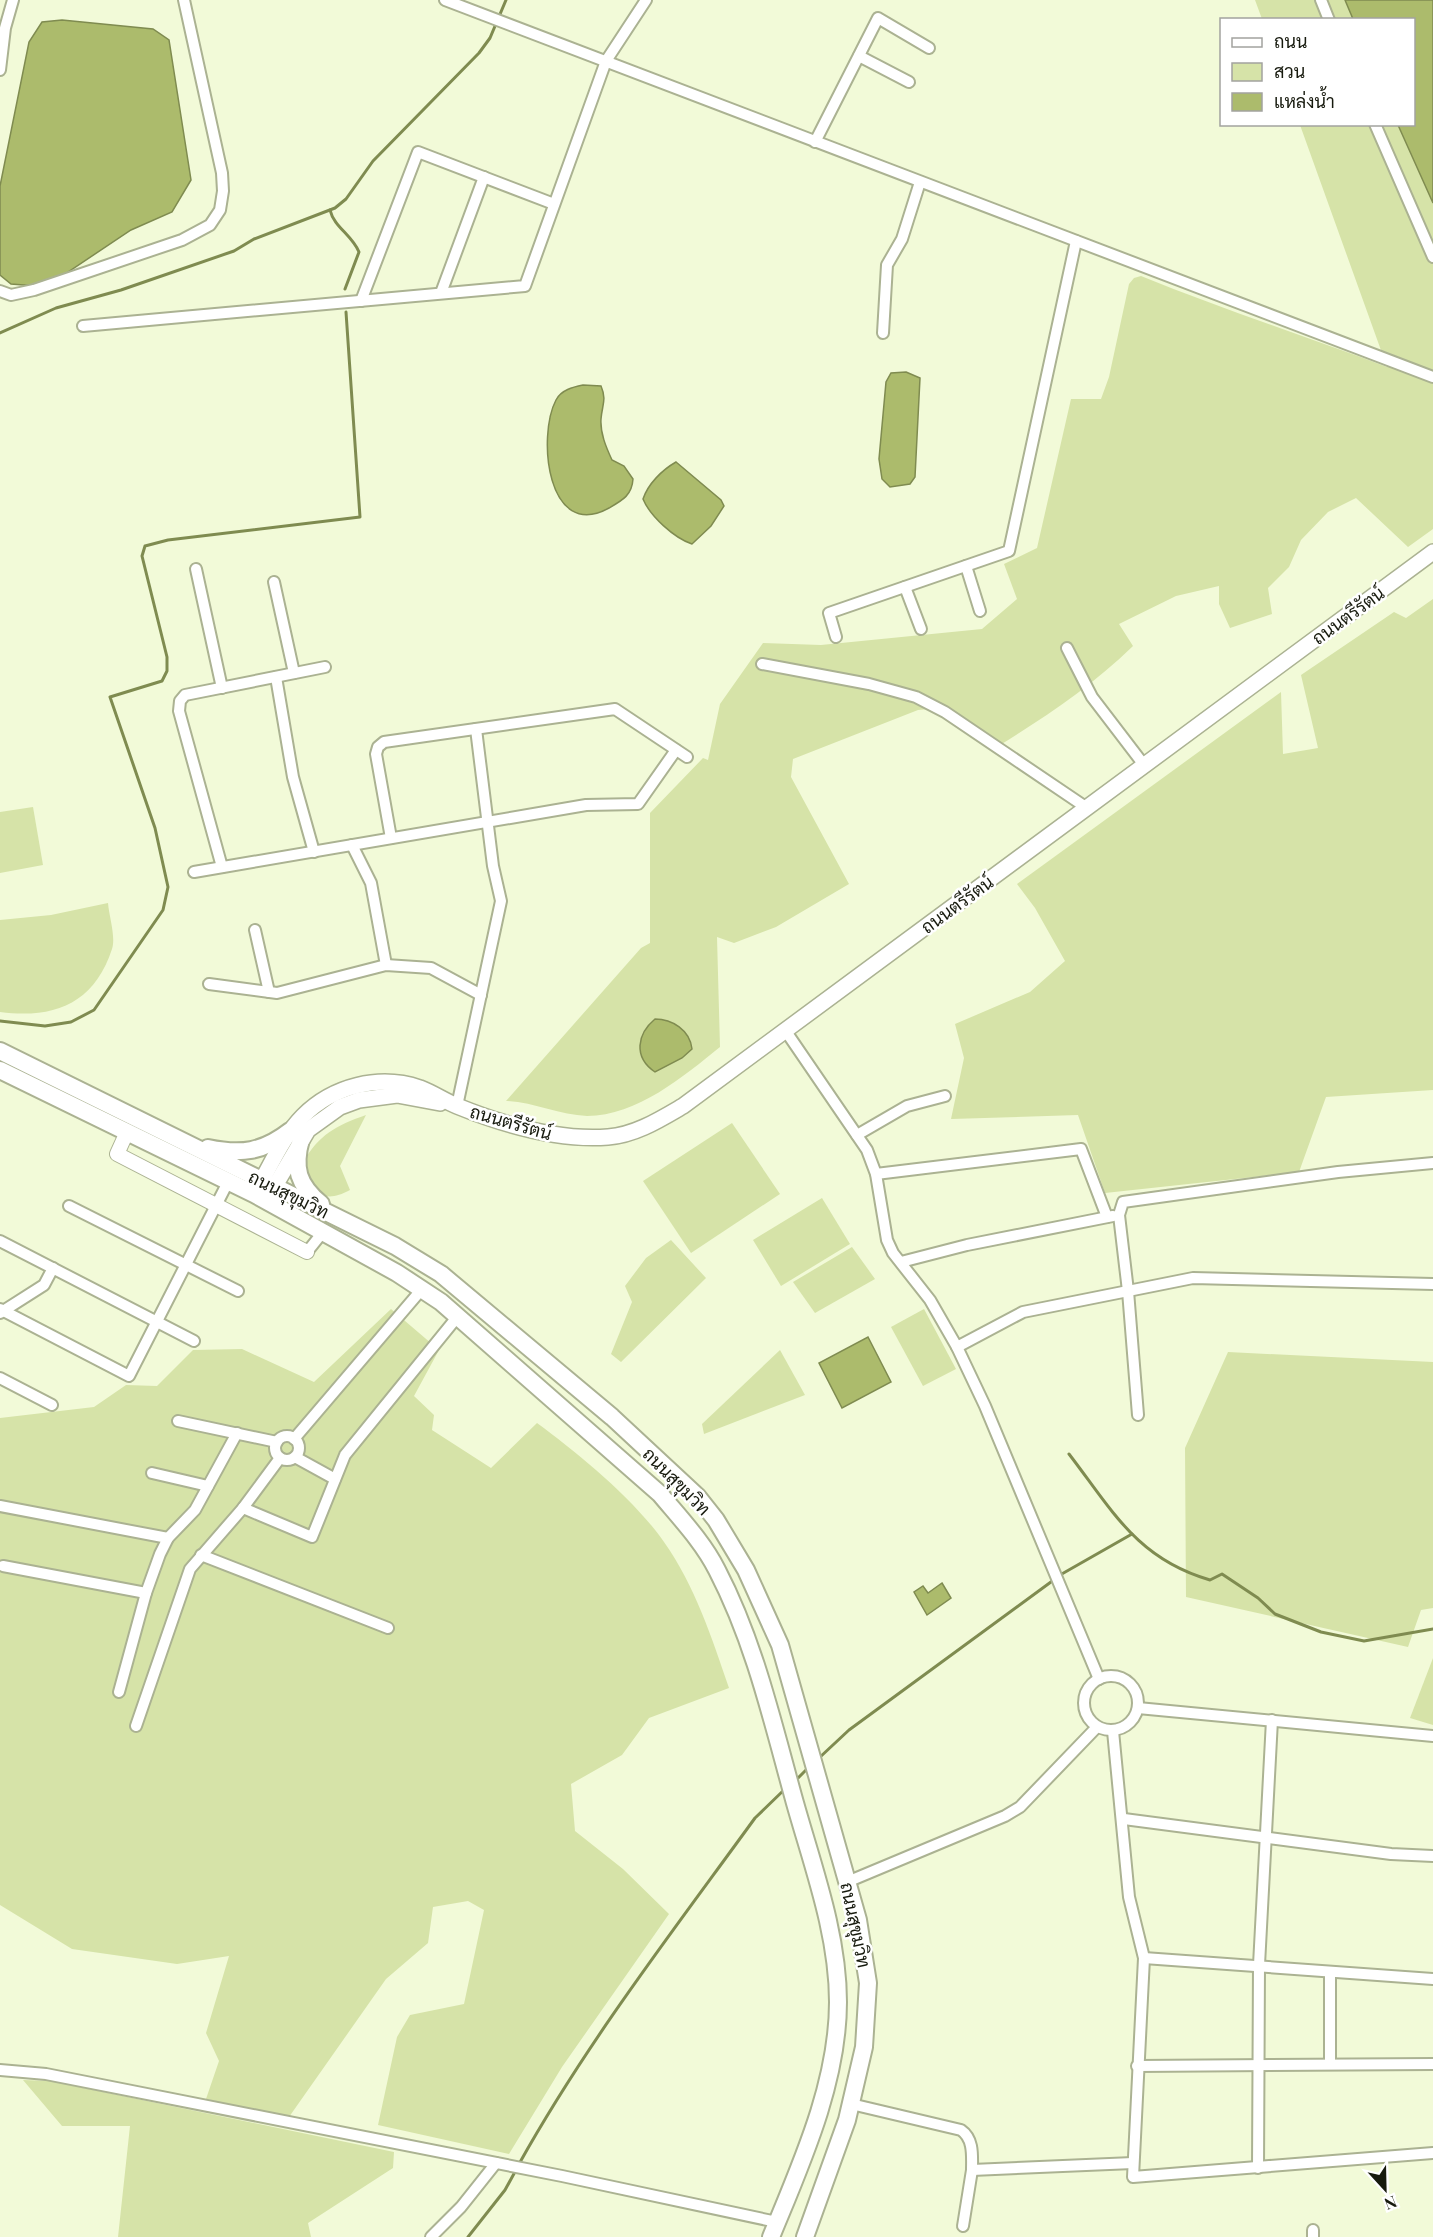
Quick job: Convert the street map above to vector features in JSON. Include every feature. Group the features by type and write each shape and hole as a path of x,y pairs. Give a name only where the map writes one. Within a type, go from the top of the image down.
{"highway":[{"name":"ถนนสุขุมวิท","path":"0,1051 187,1144 264,1191 323,1232 422,1289 458,1316 660,1494 690,1529 716,1568 737,1612 755,1663 822,1898 833,1952 838,2002 833,2053 820,2108 774,2230"},
{"name":"ถนนสุขุมวิท","path":"0,1070 228,1182 264,1191 338,1218 395,1246 441,1274 673,1472 716,1520 746,1570 780,1645 858,1920 868,1983 864,2047 851,2104 808,2236"},
{"path":"187,1144 242,1153 265,1148 295,1135 297,1176 307,1192 338,1218"},
{"path":"551,1398 564,1379"}],"main road":[{"name":"ถนนตรีรัตน์","path":"264,1191 295,1135 323,1116 359,1100 397,1095 458,1106 555,1136 608,1137 643,1128 683,1106 1427,556 1433,546"}],"street":[{"path":"0,70 5,28 14,0"},
{"path":"0,291 11,295 34,290 182,240 210,225 220,210 223,190 222,173 184,0"},
{"path":"445,0 1433,377"},
{"path":"83,326 525,286 606,61 646,0"},
{"path":"1321,0 1328,18"},
{"path":"815,142 878,18 929,48"},
{"path":"859,56 909,82"},
{"path":"1376,126 1433,257"},
{"path":"361,301 418,152 554,204"},
{"path":"441,293 484,177"},
{"path":"882,333 887,265 902,239 920,182"},
{"path":"836,637 829,612 1009,551 1076,241"},
{"path":"966,566 980,611"},
{"path":"196,569 222,688"},
{"path":"274,582 294,673"},
{"path":"905,587 921,629"},
{"path":"1067,648 1092,697 1144,765"},
{"path":"762,664 869,684 916,698 945,712 1087,807"},
{"path":"222,867 179,711 180,701 185,695 325,667"},
{"path":"276,677 293,777 314,852"},
{"path":"391,838 376,754 378,747 384,742 615,709 687,758"},
{"path":"458,1106 501,902 493,866 476,729"},
{"path":"195,872 586,805 638,804 676,750"},
{"path":"352,845 371,883 386,965"},
{"path":"255,930 269,992"},
{"path":"208,984 278,993 386,965 431,968 481,995"},
{"path":"785,1030 867,1150 876,1174 887,1240 930,1300 957,1347 1054,1567 1099,1679"},
{"path":"857,1135 907,1106 945,1096"},
{"path":"127,1132 117,1154 216,1206 307,1252 323,1232"},
{"path":"876,1174 1080,1149 1107,1217"},
{"path":"1138,1415 1119,1215 1121,1205 1131,1199 1433,1163"},
{"path":"1,1311 129,1376 228,1182"},
{"path":"69,1206 238,1291"},
{"path":"901,1262 967,1245 1119,1215"},
{"path":"0,1241 194,1341"},
{"path":"1,1311 44,1285 52,1268"},
{"path":"957,1347 1023,1312 1193,1278 1433,1284"},
{"path":"294,1439 422,1289"},
{"path":"243,1508 312,1537 345,1455 458,1316"},
{"path":"0,1378 52,1405"},
{"path":"178,1421 277,1442"},
{"path":"118,1692 146,1593 168,1538 195,1510 237,1433"},
{"path":"283,1437 294,1439 299,1446 295,1457 288,1460 280,1458 275,1449 277,1442 283,1437"},
{"path":"295,1457 335,1479"},
{"path":"136,1726 184,1583 201,1555 243,1508 280,1458"},
{"path":"152,1473 208,1486"},
{"path":"0,1506 168,1538"},
{"path":"201,1555 388,1628"},
{"path":"3,1566 146,1593"},
{"path":"1109,1676 1126,1681 1134,1688 1138,1708 1128,1725 1113,1731 1096,1727 1089,1719 1083,1700 1086,1692 1099,1679 1109,1676"},
{"path":"1138,1708 1433,1736"},
{"path":"1258,2168 1259,1965 1272,1720"},
{"path":"847,1882 1005,1816 1020,1807 1096,1727"},
{"path":"1113,1731 1124,1819 1129,1897 1144,1958 1132,2177 1433,2153"},
{"path":"1124,1819 1391,1854 1433,1856"},
{"path":"1144,1958 1259,1965 1330,1973 1433,1978"},
{"path":"1330,1973 1330,2062"},
{"path":"1137,2066 1257,2066 1330,2062 1433,2064"},
{"path":"0,2070 46,2074 496,2163 774,2230"},
{"path":"851,2104 961,2130 967,2134 971,2148 972,2170 963,2226"},
{"path":"430,2237 461,2207 496,2163"},
{"path":"972,2170 1133,2163"}],"green space":[{"path":"1255,0 1433,0 1433,529 1408,547 1356,498 1328,512 1301,540 1289,567 1268,588 1272,614 1230,628 1219,604 1219,586 1176,596 1119,624 1133,646 1069,699 1000,745 942,708 918,710 793,759 791,777 849,884 776,927 734,943 717,937 720,1047 675,1082 642,1102 606,1114 577,1115 506,1101 641,948 650,943 650,813 703,758 708,760 720,704 763,643 821,645 982,629 1017,599 1004,564 1037,548 1071,399 1101,399 1109,377 1129,284 1134,278 1141,276 1387,367 1300,126 1415,126 1415,18 1262,18"},
{"path":"1433,599 1433,1090 1326,1097 1299,1172 1105,1193 1078,1115 951,1119 964,1058 955,1024 1030,992 1065,961 1035,908 1017,884 1281,692 1283,754 1318,748 1301,675 1394,612 1406,618"},
{"path":"33,807 43,865 0,873 0,812"},
{"path":"108,903 113,933 112,949 104,968 83,995 70,1004 54,1010 20,1014 0,1012 0,920 51,915"},
{"path":"366,1115 340,1166 350,1190 331,1196 318,1193 309,1181 303,1163 309,1153 329,1132"},
{"path":"732,1123 780,1194 691,1253 643,1181"},
{"path":"822,1198 850,1244 781,1286 753,1240"},
{"path":"671,1240 706,1278 621,1362 611,1354 632,1302 625,1286 646,1258"},
{"path":"852,1247 875,1279 815,1313 793,1282"},
{"path":"391,1309 439,1350 414,1396 434,1415 432,1430 491,1468 537,1423 588,1463 638,1510 664,1542 685,1576 702,1613 729,1688 649,1718 622,1755 571,1784 575,1831 623,1869 669,1914 562,2067 509,2154 378,2125 397,2037 410,2015 464,2004 484,1910 468,1901 433,1907 428,1943 386,1979 289,2117 206,2099 219,2061 206,2033 229,1956 177,1964 72,1949 0,1905 0,1418 94,1407 126,1385 157,1386 193,1350 242,1349 314,1382"},
{"path":"924,1309 956,1369 923,1386 891,1327"},
{"path":"780,1350 805,1395 704,1434 702,1424"},
{"path":"1228,1352 1433,1362 1433,1608 1421,1610 1408,1647 1186,1597 1185,1448"},
{"path":"1433,1658 1433,1725 1410,1718"},
{"path":"23,2080 50,2081 394,2152 393,2168 308,2223 311,2237 118,2237 130,2126 62,2126"}],"water":[{"path":"1345,0 1433,0 1433,203 1398,126 1415,126 1415,18 1353,18"},
{"path":"62,20 153,29 169,40 191,180 172,212 131,230 65,274 36,286 11,284 0,275 0,186 29,42 42,22"},
{"path":"906,372 920,378 915,477 910,484 890,487 882,479 879,459 886,382 891,373"},
{"path":"583,385 601,386 604,399 602,435 612,460 624,466 633,479 629,493 622,500 609,508 588,515 572,511 560,498 552,480 548,459 550,416 556,400 564,391"},
{"path":"676,462 721,500 724,506 711,526 692,544 663,526 643,499 656,478"},
{"path":"655,1019 674,1023 684,1031 691,1042 692,1049 682,1058 655,1072 643,1060 640,1045 644,1032"},
{"path":"868,1337 891,1382 842,1408 819,1363"},
{"path":"942,1583 951,1598 927,1615 914,1592 923,1586 928,1593"}],"waterway":[{"path":"0,333 56,308 121,290 234,251 254,239 335,208 346,199 373,161 479,53 490,38 506,0"},
{"path":"330,210 335,221 359,252 345,289"},
{"path":"0,1021 45,1026 71,1022 94,1010 163,910 168,887 155,828 110,697 162,681 167,671 167,657 142,556 145,546 168,540 360,517 346,312"},
{"path":"1069,1454 1128,1530 1163,1559 1185,1571 1210,1580 1222,1574 1258,1598 1275,1614 1321,1632 1364,1641 1433,1629"},
{"path":"1060,1575 1132,1534"},
{"path":"819,1758 849,1730 1055,1579"},
{"path":"795,1781 809,1767"},
{"path":"519,2164 573,2074 632,1988 755,1818 785,1789"},
{"path":"468,2237 505,2190 516,2170"}]}
